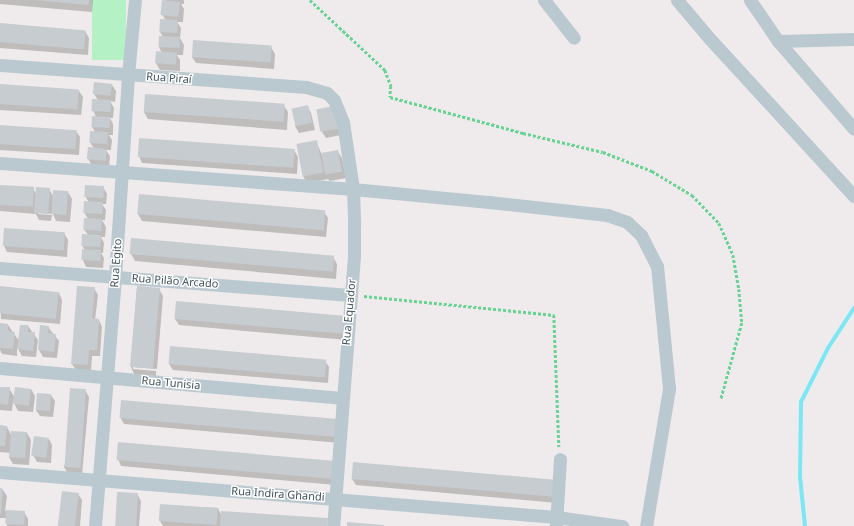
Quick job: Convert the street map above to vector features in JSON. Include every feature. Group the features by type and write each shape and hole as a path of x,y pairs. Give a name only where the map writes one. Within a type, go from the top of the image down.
{"street":[{"name":"Rua Egito","path":"95,526 123,172 128,75 135,0"},
{"path":"544,0 574,38"},
{"path":"677,0 715,45 854,196"},
{"path":"750,0 778,41 854,129"},
{"path":"778,41 854,39"},
{"name":"Rua Piraí","path":"0,66 306,88 327,93 334,100"},
{"name":"Rua Equador","path":"332,526 354,256 353,189 343,122 334,100"},
{"path":"0,163 353,189 607,215 627,222 641,235 657,266 669,389 646,526"},
{"name":"Rua Pilão Arcado","path":"0,268 350,295"},
{"name":"Rua Tunisia","path":"0,368 342,398"},
{"path":"556,521 560,459"},
{"name":"Rua Indira Ghandi","path":"0,472 335,498 556,521 622,526"}],"path":[{"path":"310,0 385,70 391,86 390,97 523,133 603,152 652,171 692,195 719,223 733,255 739,289 742,323 721,399"},
{"path":"350,295 554,316 560,459"}],"green space":[{"path":"92,0 126,0 126,60 92,60"}],"building":[{"path":"35,0 89,0 88,5"},
{"path":"162,0 180,2 178,17 160,15"},
{"path":"160,19 178,20 177,33 159,32"},
{"path":"0,23 86,30 84,49 0,42"},
{"path":"159,36 180,37 179,48 158,47"},
{"path":"193,40 272,46 271,62 192,57"},
{"path":"156,51 177,53 176,65 155,63"},
{"path":"94,82 112,84 111,96 93,94"},
{"path":"0,84 79,90 77,109 0,104"},
{"path":"145,94 285,104 283,122 144,112"},
{"path":"92,99 111,100 110,112 91,111"},
{"path":"308,105 312,123 295,126 291,109"},
{"path":"334,106 338,129 320,132 316,109"},
{"path":"92,116 110,117 109,128 91,127"},
{"path":"0,125 77,130 75,149 0,144"},
{"path":"90,131 108,132 107,144 89,143"},
{"path":"139,138 295,149 293,168 138,157"},
{"path":"317,140 323,172 303,176 296,144"},
{"path":"88,147 107,149 106,161 87,159"},
{"path":"338,150 342,172 325,175 321,153"},
{"path":"0,185 34,187 33,207 0,205"},
{"path":"85,185 104,186 103,198 84,197"},
{"path":"36,187 50,188 48,214 34,213"},
{"path":"53,190 68,191 66,215 51,214"},
{"path":"139,194 325,210 324,230 137,214"},
{"path":"84,201 103,202 102,214 83,213"},
{"path":"84,218 102,219 101,231 83,230"},
{"path":"4,228 65,232 64,250 3,246"},
{"path":"82,234 101,235 100,247 81,246"},
{"path":"131,238 334,256 333,272 130,254"},
{"path":"82,249 101,250 100,261 81,260"},
{"path":"0,286 59,292 56,319 0,313"},
{"path":"77,286 95,287 92,318 99,319 97,350 89,350 88,365 71,364"},
{"path":"137,286 160,288 153,369 130,367"},
{"path":"176,301 346,316 345,334 174,319"},
{"path":"0,323 8,324 8,331 15,332 13,349 0,348"},
{"path":"20,325 28,325 28,332 35,332 33,351 17,349"},
{"path":"40,325 49,326 48,333 56,334 54,352 38,350"},
{"path":"170,346 326,360 325,378 168,364"},
{"path":"0,387 10,387 8,405 0,404"},
{"path":"15,387 31,389 29,406 13,404"},
{"path":"70,388 86,389 80,468 64,467"},
{"path":"37,393 51,394 50,411 36,410"},
{"path":"121,400 338,419 337,437 119,418"},
{"path":"0,425 7,426 5,446 0,446"},
{"path":"11,431 27,432 25,458 9,457"},
{"path":"34,436 49,438 46,458 31,456"},
{"path":"118,442 335,461 334,479 116,460"},
{"path":"353,462 555,480 554,497 352,479"},
{"path":"0,488 3,489 1,514 0,514"},
{"path":"62,491 79,493 75,526 58,526"},
{"path":"117,492 138,493 136,526 115,526"},
{"path":"160,504 218,508 217,525 159,521"},
{"path":"6,510 25,511 24,525 5,524"},
{"path":"221,511 328,518 327,526 220,526"},
{"path":"347,522 384,525 384,526 347,526"}],"waterway":[{"path":"805,526 800,477 801,402 828,348 854,308"}]}
